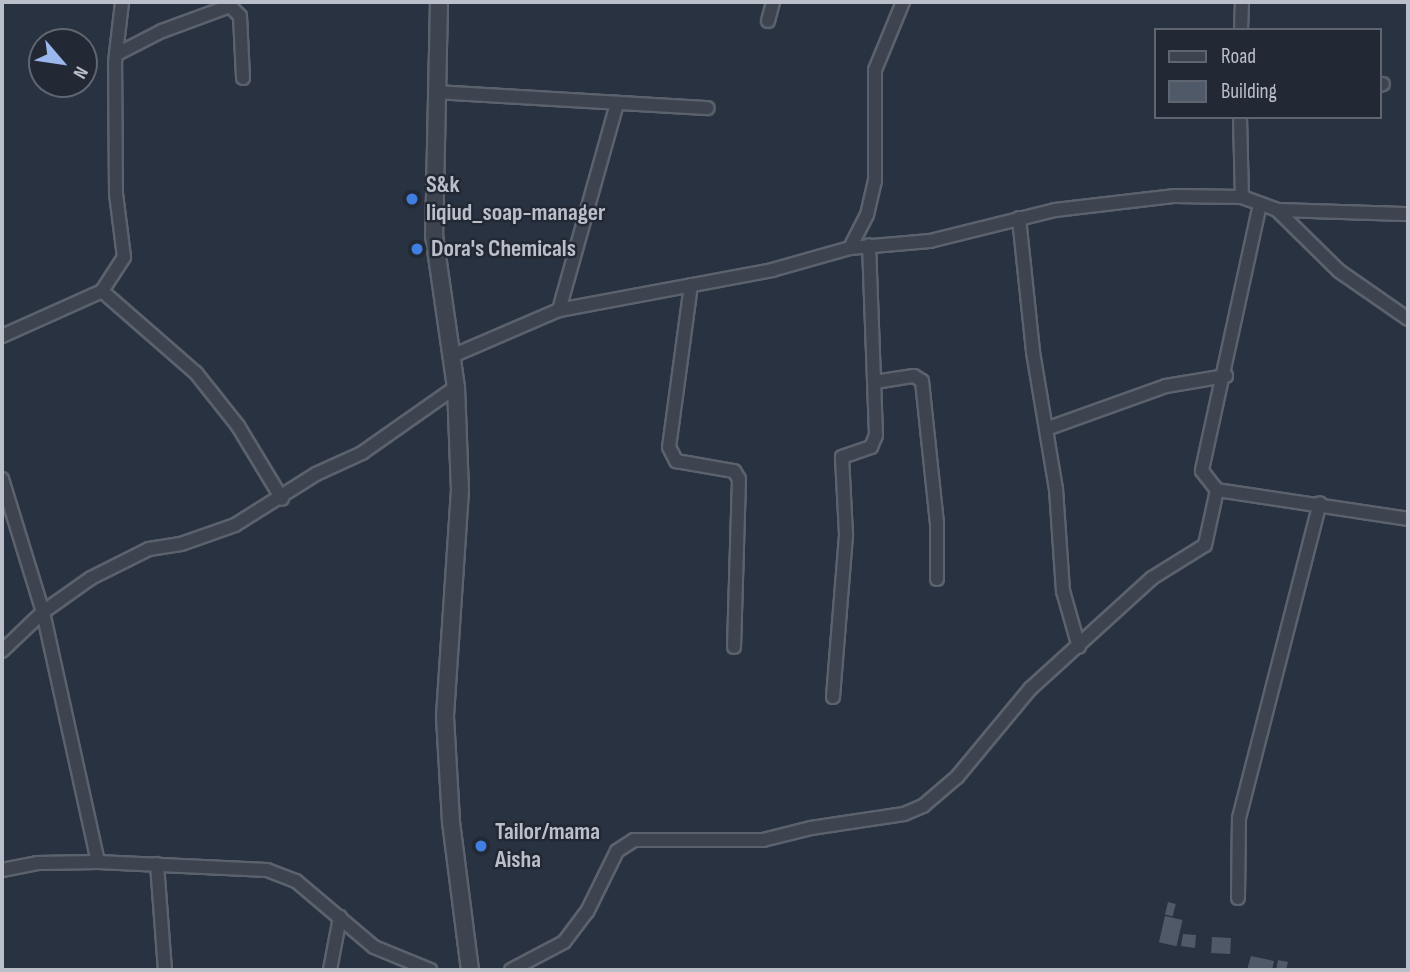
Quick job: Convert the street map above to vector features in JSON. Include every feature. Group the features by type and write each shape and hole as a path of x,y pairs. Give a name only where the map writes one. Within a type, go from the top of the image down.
{"street":[{"path":"2,336 102,291 124,257 116,194 117,54 122,2"},
{"path":"439,2 433,235 456,387 457,565 445,717 453,850 470,970"},
{"path":"768,21 773,2"},
{"path":"850,248 867,215 875,181 876,70 903,2"},
{"path":"1241,28 1242,2"},
{"path":"117,54 162,31 230,6 240,16 243,78"},
{"path":"437,92 708,108"},
{"path":"559,310 617,103"},
{"path":"1240,119 1242,197"},
{"path":"452,356 559,310 691,285 869,244 930,242 1019,218 1175,196 1242,197 1277,210 1406,214"},
{"path":"1260,204 1226,376 1201,458 1202,471 1217,490 1320,503 1408,519"},
{"path":"1277,210 1339,271 1408,318"},
{"path":"1019,218 1063,591 1079,647"},
{"path":"832,697 846,534 842,457 874,443 875,382 869,244"},
{"path":"691,285 669,446 676,461 734,471 739,479 734,647"},
{"path":"102,291 195,373 238,426 282,499"},
{"path":"875,382 914,376 922,381 937,523 937,579"},
{"path":"1046,429 1166,386 1226,376"},
{"path":"2,651 44,612 91,578 135,554 235,525 282,499 316,474 362,453 456,387"},
{"path":"2,479 44,612 98,862"},
{"path":"511,970 565,942 587,912 617,851 634,840 763,840 811,828 904,814 923,806 957,777 1030,690 1152,578 1205,545 1217,490"},
{"path":"1238,898 1239,818 1320,503"},
{"path":"2,870 37,863 98,862 267,870 296,881 374,947 430,970"},
{"path":"157,864 165,970"},
{"path":"330,970 340,917"}],"building":[{"path":"1168,902 1176,904 1173,917 1165,915"},
{"path":"1165,916 1183,920 1176,946 1159,942"},
{"path":"1183,934 1196,935 1195,948 1181,946"},
{"path":"1212,937 1231,938 1230,954 1211,953"},
{"path":"1251,956 1274,961 1272,970 1247,970"},
{"path":"1278,960 1288,962 1286,970 1276,970"}],"place":[{"name":"S&k liqiud_soap-manager","path":"412,199"},
{"name":"Dora's Chemicals","path":"417,249"},
{"name":"Tailor/mama Aisha","path":"481,846"}]}
